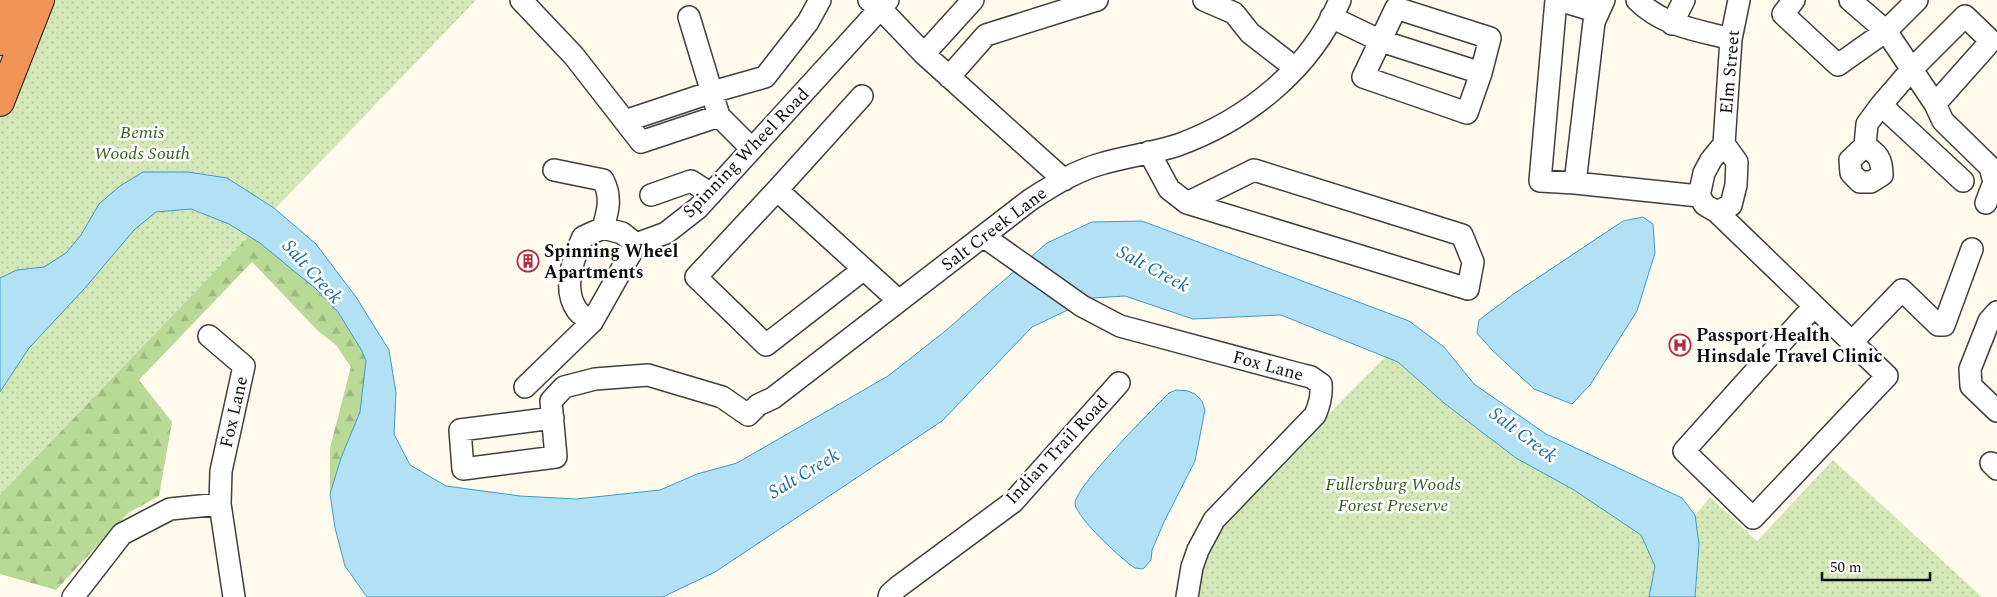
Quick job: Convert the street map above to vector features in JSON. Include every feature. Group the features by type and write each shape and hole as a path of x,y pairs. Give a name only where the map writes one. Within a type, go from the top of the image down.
{"highway":[{"path":"0,42 15,0"},
{"path":"0,102 40,0"}],"street":[{"path":"521,0 574,56 641,142 719,116"},
{"path":"626,121 712,92 765,78 808,22 820,0"},
{"path":"924,54 974,0"},
{"path":"949,77 986,35 1097,0"},
{"path":"1204,0 1234,13 1250,33 1295,68"},
{"path":"1575,183 1594,22 1601,6 1558,0 1540,181 1699,196"},
{"path":"1637,0 1643,6 1672,24 1730,39"},
{"path":"1672,24 1684,0"},
{"name":"Elm Street","path":"1724,144 1730,39 1739,0"},
{"path":"1794,0 1783,14 1838,65 1886,32 1914,1"},
{"path":"1850,0 1886,32 1935,104 1943,121 1990,167 1994,182 1991,201 1965,182 1881,105"},
{"path":"879,3 924,54 1064,180"},
{"name":"Spinning Wheel Road","path":"636,244 666,233 698,208 879,3"},
{"path":"1336,8 1381,41 1481,73"},
{"name":"Salt Creek Lane","path":"553,418 551,401 564,387 595,379 648,376 722,397 748,415 758,405 773,398 1030,200 1064,180 1103,163 1149,152 1194,138 1226,123 1251,107 1280,84 1310,51 1336,8"},
{"path":"1396,8 1490,38 1481,73 1467,113 1363,78 1396,8"},
{"path":"1865,146 1867,124 1881,105 1965,16 1991,41 1935,104"},
{"path":"689,17 719,116 752,149"},
{"path":"862,96 696,277 766,345 864,269"},
{"path":"1935,104 1950,114 1997,160"},
{"path":"1717,212 1731,204 1736,185 1737,162 1724,144 1711,160 1704,173 1699,196 1705,206 1717,212 1852,342 1886,376 1753,518 1684,451 1814,306"},
{"path":"1149,152 1169,189 1187,203 1468,289 1473,262 1462,235 1254,170 1187,203"},
{"path":"554,170 603,180 608,191 608,211 603,228"},
{"path":"650,195 691,181 711,194"},
{"path":"777,190 899,301"},
{"path":"525,386 592,322 636,244 622,233 603,228 583,237 575,253 571,279 570,297 578,311 592,322"},
{"name":"Fox Lane","path":"983,236 1082,306 1120,326 1305,375 1321,384 1320,405 1314,415 1214,520 1198,550 1192,567 1187,597"},
{"path":"1852,342 1902,290 1938,325 1944,325 1972,249"},
{"path":"1997,312 1989,321 1970,369 1971,386 1997,411"},
{"name":"Fox Lane","path":"209,336 244,366 221,471 220,504"},
{"name":"Indian Trail Road","path":"894,592 1013,502 1119,383"},
{"path":"74,597 122,534 170,509 220,504 234,597"}],"green space":[{"name":"Bemis Woods South","path":"0,0 476,0 0,495"},
{"path":"229,224 260,243 316,289 338,312 366,361 360,412 341,458 330,494 330,448 351,367 336,345 318,331 252,262 139,380 172,422 159,496 128,513 56,590 0,574 0,392"},
{"name":"Fullersburg Woods Forest Preserve","path":"1386,356 1398,362 1444,403 1516,458 1574,490 1641,535 1655,565 1710,497 1757,541 1833,460 1982,597 1198,597 1205,562 1219,533 1323,420"}],"water":[{"name":"Salt Creek","path":"143,172 188,172 227,178 274,208 316,244 356,297 389,350 396,393 394,434 410,465 446,486 520,496 576,499 660,490 697,474 737,463 888,376 944,332 1047,243 1092,222 1142,221 1409,321 1444,347 1474,384 1546,434 1682,498 1695,515 1699,544 1695,597 1649,597 1655,566 1641,535 1574,490 1516,458 1444,403 1398,362 1281,315 1193,319 1125,296 1093,298 1032,327 942,421 715,572 663,597 367,597 345,566 335,528 330,494 341,458 360,412 366,361 338,312 316,289 260,243 229,224 191,209 156,212 134,230 85,288 29,348 0,392 0,278 17,270 44,267 66,253 81,235 99,204 120,186"},
{"path":"1643,217 1653,224 1655,253 1637,311 1590,385 1572,404 1534,389 1493,351 1477,333 1479,320 1515,293 1623,221"},
{"path":"1176,390 1195,394 1202,401 1205,410 1195,461 1164,522 1152,550 1151,560 1143,569 1135,568 1120,557 1091,528 1083,519 1075,504 1078,495 1100,465 1169,393"}],"place":[{"name":"Spinning Wheel Apartments","path":"528,261"},
{"name":"Passport Health Hinsdale Travel Clinic","path":"1680,345"}]}
